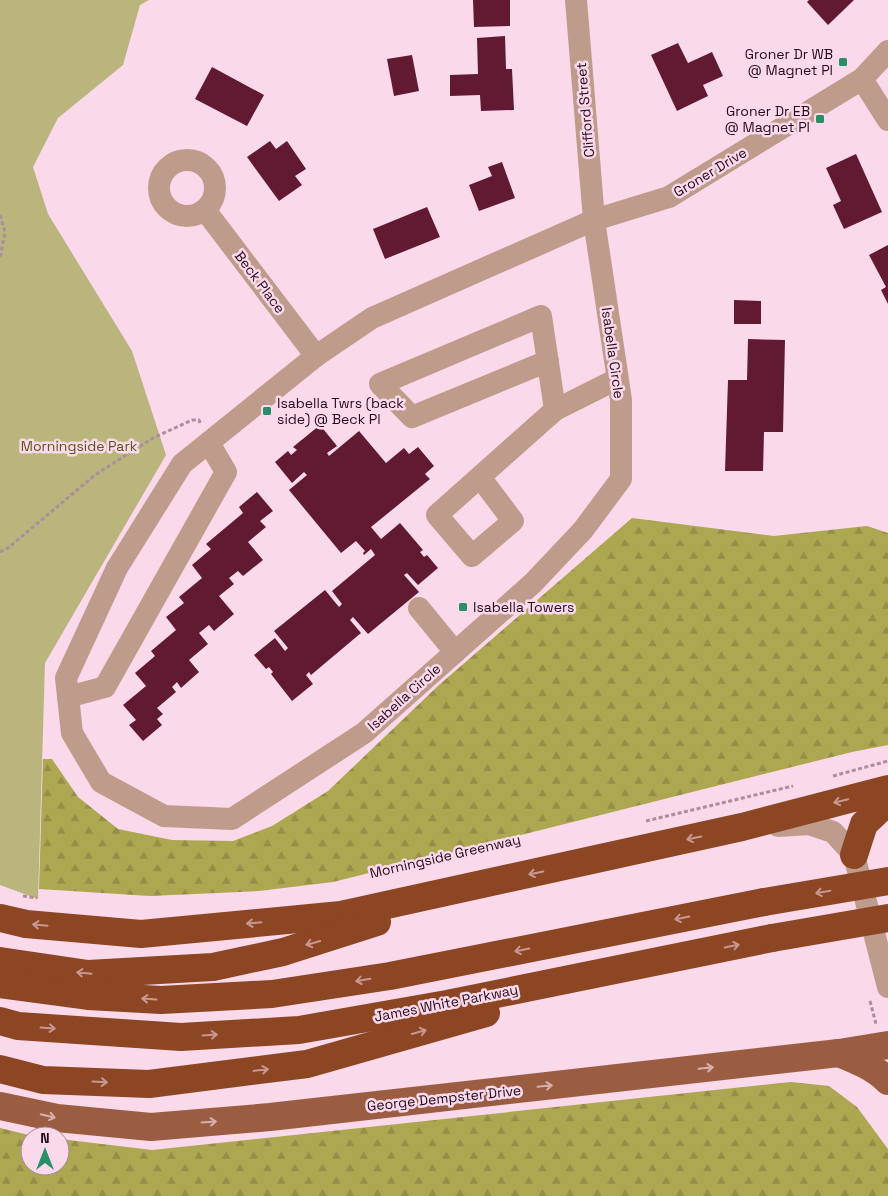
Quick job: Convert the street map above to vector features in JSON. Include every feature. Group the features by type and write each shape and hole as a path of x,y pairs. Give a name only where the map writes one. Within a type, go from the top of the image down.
{"highway":[{"path":"0,918 26,924 141,934 341,915 742,827 888,789"},
{"path":"854,854 864,824 888,801"},
{"path":"0,961 88,974 213,967 283,952 509,878"},
{"path":"0,984 88,996 161,1000 272,994 390,976 764,902 888,881"},
{"name":"James White Parkway","path":"0,1021 18,1026 181,1038 299,1030 447,1004 702,951 888,918"},
{"path":"0,1069 43,1080 149,1084 307,1064 702,951"}],"main road":[{"name":"George Dempster Drive","path":"0,1106 57,1118 151,1127 270,1117 839,1053 885,1046"},
{"path":"839,1053 866,1065 881,1074 888,1081"}],"street":[{"name":"Clifford Street","path":"576,0 594,220"},
{"name":"Groner Drive","path":"594,220 669,197 862,79 888,51"},
{"path":"862,79 888,120"},
{"name":"Beck Place","path":"205,210 316,356"},
{"name":"Isabella Circle","path":"594,220 621,400 621,479 583,530 533,583 364,733 232,819 164,816 101,782 72,733 66,678 118,568 182,464 316,356 372,318 594,220"},
{"path":"548,362 412,417 380,384 541,316 548,362 555,410"},
{"path":"480,478 555,410 617,379"},
{"path":"68,697 105,687 226,472 209,443"},
{"path":"419,608 455,652"},
{"path":"742,827 809,824 833,832 854,854 878,992"}],"path":[{"path":"0,214 6,232 0,258"},
{"path":"0,552 8,548 94,475 153,438 192,420 199,420 209,443"},
{"path":"826,778 888,761"},
{"path":"645,821 799,785"},
{"path":"19,895 38,899"},
{"path":"878,992 885,1046"}],"green space":[{"name":"Morningside Park","path":"0,0 149,0 140,5 123,65 58,118 33,167 48,214 132,351 166,455 45,663 38,899 0,885"},
{"path":"632,518 774,536 867,526 888,533 888,745 852,752 333,882 259,891 150,896 39,889 43,759 52,759 78,797 118,829 172,840 233,841 272,826 328,791 439,685"},
{"path":"791,1082 829,1086 857,1107 888,1149 888,1196 0,1196 0,1128 20,1133 20,1176 70,1176 70,1140 152,1150"}],"building":[{"path":"473,0 510,0 510,26 474,27"},
{"path":"809,0 854,0 828,25 807,2"},
{"path":"505,36 506,69 512,69 514,110 481,111 480,95 450,96 450,75 478,74 477,38"},
{"path":"678,43 688,63 712,52 723,76 703,85 708,96 677,111 651,55"},
{"path":"412,55 419,91 394,96 387,59"},
{"path":"212,67 264,95 247,126 195,99"},
{"path":"270,141 276,149 287,141 306,169 295,176 302,185 279,201 247,157"},
{"path":"856,154 882,212 844,229 833,205 841,201 826,168"},
{"path":"502,162 515,198 479,211 469,185 492,176 488,167"},
{"path":"427,207 440,237 385,259 373,229"},
{"path":"888,245 888,304 881,290 886,287 869,255"},
{"path":"734,300 761,301 761,324 734,324"},
{"path":"748,339 785,340 783,432 764,432 763,471 725,471 728,380 747,380"},
{"path":"320,425 337,446 327,453 329,456 359,431 386,463 404,448 409,454 418,447 434,466 425,474 430,479 371,527 381,539 400,523 423,550 420,552 424,557 427,555 438,568 418,585 407,573 404,575 419,592 368,634 353,617 350,620 361,633 311,675 309,672 306,675 313,684 292,701 271,674 273,672 269,667 266,669 254,655 275,638 285,651 288,648 274,631 325,590 339,607 342,604 332,591 375,555 371,549 364,555 365,551 356,541 341,553 289,490 307,475 304,472 292,483 275,462 288,451 291,455 297,450 293,447"},
{"path":"257,492 273,511 260,521 266,527 248,542 263,560 243,576 238,571 229,578 234,584 219,596 234,614 214,631 209,625 199,633 208,644 189,660 199,672 181,688 177,682 172,687 176,692 157,708 163,714 157,719 162,725 143,741 129,725 136,720 123,705 146,686 135,673 155,656 151,651 176,630 166,617 184,603 179,597 202,578 192,565 211,549 206,544 243,513 239,507"}],"place":[{"name":"Groner Dr WB @ Magnet Pl","path":"843,62"},
{"name":"Groner Dr EB @ Magnet Pl","path":"820,119"},
{"name":"Isabella Twrs (back side) @ Beck Pl","path":"267,411"},
{"name":"Isabella Towers","path":"463,607"}]}
